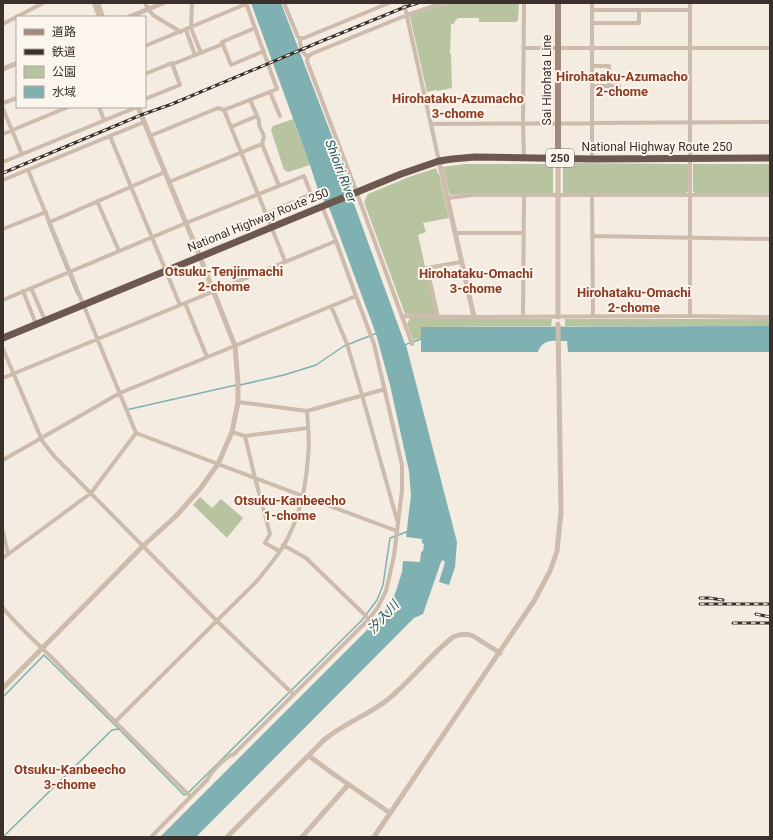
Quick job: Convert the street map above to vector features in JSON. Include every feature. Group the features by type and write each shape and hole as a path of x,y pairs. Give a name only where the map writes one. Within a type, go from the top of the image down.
{"highway":[{"name":"National Highway Route 250","path":"3,338 401,174 439,162 475,157 592,159 770,158"}],"main road":[{"name":"Sai Hirohata Line","path":"558,3 558,158"}],"street":[{"path":"17,16 38,4 43,3"},
{"path":"94,3 99,16"},
{"path":"98,3 103,16"},
{"path":"145,3 153,15 183,31 196,55"},
{"path":"131,16 163,3"},
{"path":"192,3 191,28 201,53"},
{"path":"284,3 298,37 300,38 299,42 305,56 308,57"},
{"path":"300,38 304,38 389,3"},
{"path":"404,3 474,317"},
{"path":"411,343 357,192 307,61 311,54 407,15 443,3"},
{"path":"524,3 524,158"},
{"path":"592,3 592,159"},
{"path":"690,3 690,316"},
{"path":"146,46 246,4 277,89 224,110 218,108 150,136"},
{"path":"592,10 690,10"},
{"path":"592,23 639,22 639,10"},
{"path":"3,24 16,17"},
{"path":"146,74 223,44 222,42 255,28"},
{"path":"223,44 231,65 264,52"},
{"path":"524,48 770,48"},
{"path":"3,69 16,63"},
{"path":"146,100 180,85 173,64"},
{"path":"592,66 609,66 609,86"},
{"path":"592,86 619,86"},
{"path":"270,92 280,116"},
{"path":"3,104 16,98"},
{"path":"250,100 264,136 262,144 279,186"},
{"path":"3,134 66,108"},
{"path":"99,108 104,120"},
{"path":"3,162 135,108"},
{"path":"3,688 143,546 176,516 200,489 218,464 232,432 238,402 235,346 138,108"},
{"path":"3,109 22,154"},
{"path":"224,110 285,261"},
{"path":"231,127 257,116"},
{"path":"3,180 144,122"},
{"path":"431,124 770,122"},
{"path":"110,136 166,270 207,357"},
{"path":"169,182 262,144"},
{"path":"374,837 534,601 550,572 557,551 561,512 558,344 558,158"},
{"path":"28,170 136,433 397,531"},
{"path":"50,222 165,172"},
{"path":"3,300 186,223 304,176 311,194 266,214"},
{"path":"448,198 472,195 770,195"},
{"path":"523,316 524,195"},
{"path":"592,195 593,316"},
{"path":"98,202 119,251"},
{"path":"151,837 191,797 228,756 234,754 369,619 378,607 386,591 394,556 402,490 402,465 374,344 322,206"},
{"path":"3,229 46,212"},
{"path":"456,233 524,233"},
{"path":"592,236 770,239"},
{"path":"3,378 336,241"},
{"path":"438,316 428,268 461,262"},
{"path":"32,288 45,320"},
{"path":"23,291 36,324"},
{"path":"3,460 120,393 356,296"},
{"path":"331,306 347,344 398,523"},
{"path":"402,316 770,317"},
{"path":"3,349 41,438 54,456 217,621 293,694"},
{"path":"238,402 307,411 385,389"},
{"path":"115,722 256,582 283,545 294,525 303,496 308,456 307,411"},
{"path":"232,432 246,436 308,428"},
{"path":"3,558 91,493 136,433"},
{"path":"246,436 255,478 270,534 265,543 279,551"},
{"path":"3,532 8,554"},
{"path":"283,545 306,558 369,619"},
{"path":"3,608 191,797"},
{"path":"227,837 324,740 334,732 386,701 453,637 459,634 469,634 500,653"},
{"path":"309,756 348,785 390,813"},
{"path":"302,837 348,785"}],"green space":[{"path":"450,3 519,3 518,20 516,22 479,22 479,18 458,18 454,24 451,24 450,54 452,88 427,92 410,17 411,15"},
{"path":"293,119 310,165 288,172 284,170 271,130 273,126"},
{"path":"566,163 688,164 688,191 686,193 563,193 563,166"},
{"path":"465,164 550,164 553,166 553,193 476,193 451,195 449,193 443,167"},
{"path":"693,164 770,164 770,193 695,193 693,191"},
{"path":"436,168 439,174 449,218 423,223 426,232 418,235 436,315 405,314 364,202 368,194 409,177"},
{"path":"410,318 552,319 551,326 422,327 421,338 413,340 407,324"},
{"path":"565,319 770,319 770,326 565,326"},
{"path":"200,497 212,508 221,499 243,518 227,538 193,505"}],"water":[{"path":"251,3 281,3 344,168 342,169 345,189 350,199 353,201 405,344 421,338 421,327 770,326 770,352 568,352 567,341 546,342 538,352 421,352 421,340 406,345 457,542 455,567 449,585 439,582 445,562 443,560 423,614 414,618 196,837 160,837 383,614 394,597 402,572 403,561 420,562 424,544 422,543 422,539 406,537 411,495 409,471 390,385 376,334 330,210 319,193"}],"waterway":[{"path":"48,223 77,294"},
{"path":"240,385 284,375 316,365 344,346 377,333"},
{"path":"126,410 236,385"},
{"name":"汐入川","path":"3,837 112,730 119,729 184,795 189,792 362,620 377,600 383,585 390,538 409,531"},
{"path":"3,697 44,655 119,729"}],"railway":[{"path":"3,173 141,115 172,104 317,43 418,3"},
{"path":"700,598 723,600"},
{"path":"700,604 770,604"},
{"path":"756,614 770,617"},
{"path":"733,623 770,623"}],"district":[{"name":"Hirohataku-Azumacho 2-chome","path":"622,84"},
{"name":"Hirohataku-Azumacho 3-chome","path":"458,106"},
{"name":"Otsuku-Tenjinmachi 2-chome","path":"224,278"},
{"name":"Hirohataku-Omachi 3-chome","path":"476,280"},
{"name":"Hirohataku-Omachi 2-chome","path":"634,300"},
{"name":"Otsuku-Kanbeecho 1-chome","path":"290,508"},
{"name":"Otsuku-Kanbeecho 3-chome","path":"70,776"}],"water label":[{"name":"Shioiri River","path":"341,171"}]}
